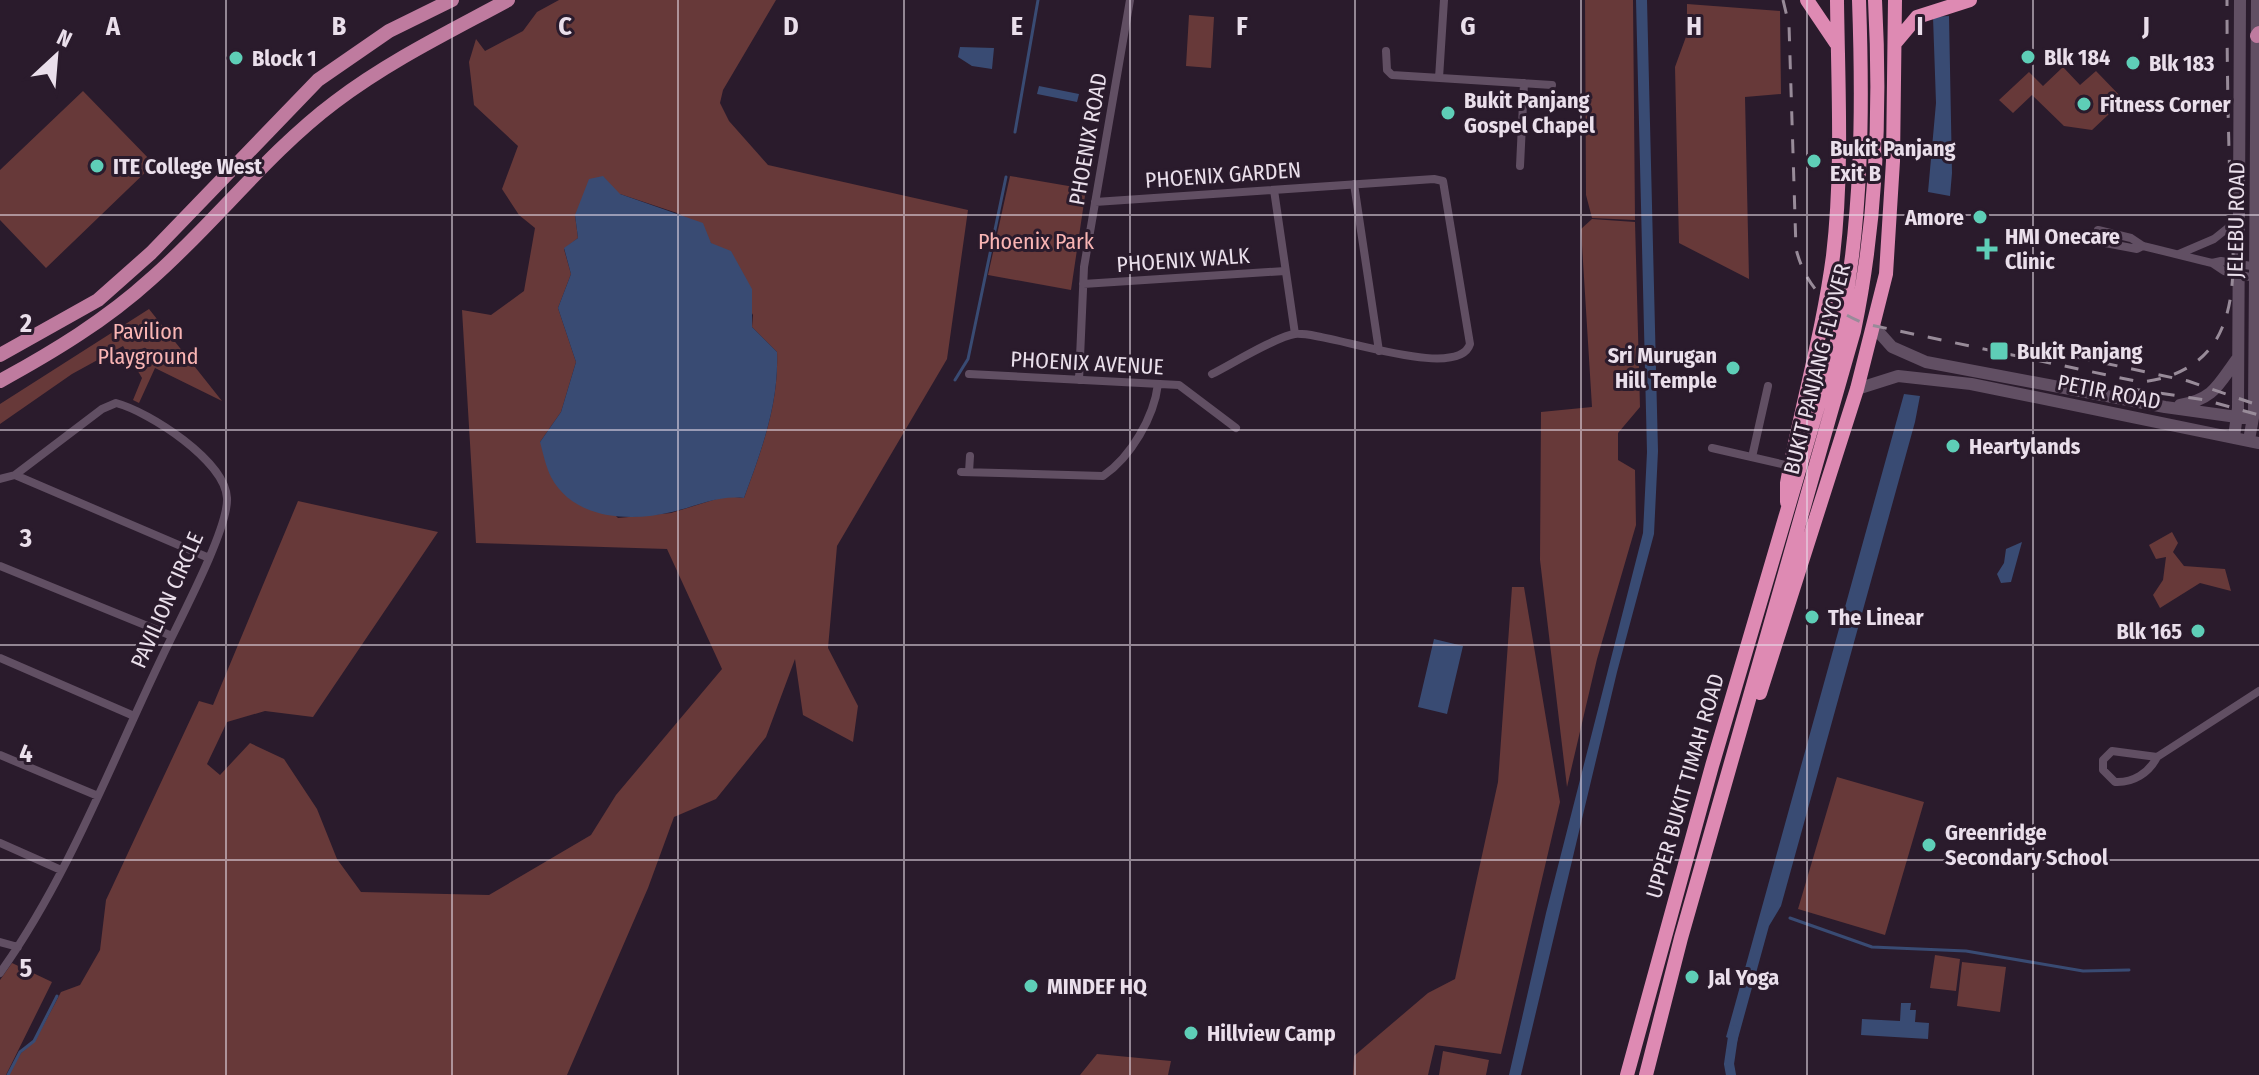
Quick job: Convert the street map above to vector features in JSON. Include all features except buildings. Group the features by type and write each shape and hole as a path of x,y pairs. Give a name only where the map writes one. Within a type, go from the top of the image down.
{"highway":[{"path":"1807,0 1838,47"},
{"path":"1786,510 1790,466 1824,318 1833,254 1840,166 1837,0"},
{"name":"BUKIT PANJANG FLYOVER","path":"1738,739 1826,407 1853,265 1862,159 1859,0"},
{"name":"BUKIT PANJANG FLYOVER","path":"1786,510 1854,331 1873,221 1878,160 1875,0"},
{"path":"1738,739 1751,721 1875,328 1886,274 1896,64 1895,0"},
{"path":"1896,43 1917,17 1970,0"},
{"path":"1838,82 1849,60 1859,53 1883,55 1896,64"},
{"name":"UPPER BUKIT TIMAH ROAD","path":"1627,1075 1786,510"},
{"name":"UPPER BUKIT TIMAH ROAD","path":"1646,1075 1738,739"}],"main road":[{"path":"0,355 98,300 151,253 318,80 389,31 452,0"},
{"path":"0,381 110,314 152,279 275,155 334,103 402,57 508,0"},
{"name":"JELEBU ROAD","path":"2234,437 2238,417 2241,217 2240,0"},
{"name":"JELEBU ROAD","path":"2254,442 2257,0"},
{"path":"181,221 196,213 218,213"},
{"name":"PETIR ROAD","path":"1875,328 1891,345 1905,353 1963,369 2162,407 2256,421"},
{"path":"2164,423 2162,407 2200,401 2211,395 2237,358"},
{"path":"1963,369 1962,378 1971,384"},
{"name":"PETIR ROAD","path":"1857,389 1898,376 1971,384 2254,442"}],"street":[{"name":"PHOENIX ROAD","path":"1079,380 1083,284 1130,0"},
{"path":"1439,78 1444,0"},
{"path":"1386,51 1389,74 1552,85"},
{"path":"1520,166 1524,83"},
{"name":"PHOENIX GARDEN","path":"1095,202 1434,179 1443,181 1447,188 1470,344 1468,351 1462,355 1427,356 1379,351 1295,334"},
{"path":"1354,184 1379,351"},
{"name":"PHOENIX WALK","path":"1274,190 1295,334"},
{"path":"2178,255 2214,239 2241,217"},
{"name":"JELEBU ROAD","path":"2143,246 2137,249 2100,242 2098,230 2131,238 2143,246 2212,263 2221,271 2257,273"},
{"name":"PHOENIX WALK","path":"1083,284 1285,271"},
{"path":"1212,374 1295,334"},
{"name":"PHOENIX AVENUE","path":"969,374 1179,385 1236,428"},
{"path":"970,456 965,472 1103,476 1149,420 1158,384"},
{"path":"1752,457 1768,386"},
{"name":"PAVILION CIRCLE","path":"0,479 15,475 102,409 116,403 188,440 223,485 227,506 209,558 98,796 61,870 0,973"},
{"path":"1712,448 1790,466"},
{"path":"15,475 209,558"},
{"path":"0,566 172,636"},
{"path":"0,658 134,716"},
{"path":"2157,757 2112,751 2103,760 2103,770 2115,782 2126,782 2151,767 2157,757 2259,691"},
{"path":"0,755 98,796"},
{"path":"0,843 61,870"},
{"path":"0,942 18,947"}],"green space":[{"path":"559,0 776,0 723,90 720,103 729,121 768,165 968,210 947,359 837,546 828,648 858,706 853,742 803,715 795,659 766,737 716,799 674,817 648,888 567,1075 8,1075 21,1053 35,1041 61,992 80,985 100,950 106,900 199,701 213,705 298,501 438,532 313,717 265,711 227,722 207,764 220,775 250,743 284,759 317,809 337,859 361,892 489,895 591,835 616,795 722,669 667,549 476,543 462,310 491,315 524,291 535,228 519,215 502,189 518,146 474,105 469,62 476,39 485,51 523,31 537,12","holes":["620,194 680,214 711,243 753,315 752,327 777,352 772,408 744,498 726,496 671,513 618,518 540,442 561,412 576,362 558,308 571,274 564,249 578,238 575,215"]},
{"path":"1585,0 1633,0 1635,220 1592,218 1586,195"},
{"path":"1687,4 1780,11 1781,94 1745,97 1749,279 1679,243 1675,67 1687,34"},
{"path":"1189,15 1214,17 1211,68 1186,66"},
{"path":"2063,67 2080,85 2096,71 2124,100 2092,130 2064,126 2032,95 2013,113 1999,100 2029,72 2043,86"},
{"path":"83,91 154,164 46,268 0,220 0,170"},
{"name":"Phoenix Park","path":"1010,176 1086,189 1071,290 988,275"},
{"path":"1592,219 1635,222 1640,407 1618,433 1618,460 1635,470 1636,525 1597,659 1567,787 1540,560 1541,412 1592,407 1581,229"},
{"name":"Pavilion Playground","path":"149,309 222,401 155,368 139,403 133,400 142,378 123,346 72,374 0,424 0,404"},
{"path":"2172,532 2178,543 2173,552 2184,566 2225,569 2231,591 2200,583 2160,608 2153,595 2163,580 2166,557 2156,559 2149,545"},
{"path":"1512,587 1524,587 1560,802 1501,1054 1435,1045 1428,1075 1353,1075 1354,1056 1428,993 1455,979 1498,782"},
{"path":"1837,777 1924,802 1885,935 1798,909"},
{"path":"1935,955 1960,959 1956,991 1930,988"},
{"path":"1962,962 2006,967 2000,1012 1957,1006"},
{"path":"12,963 52,982 6,1075 0,1075 0,980"},
{"path":"1443,1051 1489,1060 1486,1075 1439,1075"},
{"path":"1097,1054 1171,1061 1168,1075 1080,1075"}],"water":[{"path":"1636,0 1647,0 1658,451 1654,534 1617,672 1521,1075 1509,1075 1546,913 1643,533 1647,452"},
{"path":"1949,16 1950,196 1928,192 1936,103 1933,17"},
{"path":"960,47 994,48 992,69 972,66 958,57"},
{"path":"1039,86 1079,94 1077,102 1037,94"},
{"path":"603,176 620,194 703,223 711,243 731,251 752,289 752,327 777,352 777,371 768,426 744,498 716,500 656,515 621,517 588,510 574,502 561,491 549,473 540,442 561,412 576,362 558,308 571,274 564,248 578,238 575,215 589,179"},
{"path":"1904,394 1920,396 1915,422 1781,906 1769,926 1737,1042 1726,1037"},
{"path":"2022,542 2011,582 2001,583 1997,574 2004,563 2006,549"},
{"path":"1434,639 1463,646 1447,714 1418,707"},
{"path":"1901,1003 1911,1003 1910,1010 1916,1010 1915,1022 1929,1023 1928,1039 1861,1035 1862,1019 1900,1021"}],"waterway":[{"path":"1015,132 1038,0"},
{"path":"955,380 968,359 1006,177"},
{"path":"1790,918 1872,947 1966,951 2083,971 2129,970"},
{"path":"8,1075 20,1052 34,1041 57,996"},
{"path":"1731,1075 1729,1064 1734,1030"}],"railway":[{"path":"1783,0 1789,25 1796,249 1806,275 1821,296 1841,312 1866,324 2140,382 2166,377 2189,367 2216,340 2228,312 2233,257 2227,0"},
{"path":"2021,352 2048,351 2188,381 2252,403"},
{"path":"2133,389 2205,400 2259,415"}],"place":[{"name":"Blk 184","path":"2028,57"},
{"name":"Block 1","path":"236,58"},
{"name":"Blk 183","path":"2133,63"},
{"name":"Fitness Corner","path":"2084,104"},
{"name":"Bukit Panjang Gospel Chapel","path":"1448,113"},
{"name":"Bukit Panjang Exit B","path":"1814,161"},
{"name":"ITE College West","path":"97,166"},
{"name":"Amore","path":"1980,217"},
{"name":"HMI Onecare Clinic","path":"1987,249"},
{"name":"Bukit Panjang","path":"1999,351"},
{"name":"Sri Murugan Hill Temple","path":"1733,368"},
{"name":"Heartylands","path":"1953,446"},
{"name":"The Linear","path":"1812,617"},
{"name":"Blk 165","path":"2198,631"},
{"name":"Greenridge Secondary School","path":"1929,845"},
{"name":"Jal Yoga","path":"1692,977"},
{"name":"MINDEF HQ","path":"1031,986"},
{"name":"Hillview Camp","path":"1191,1033"}]}
